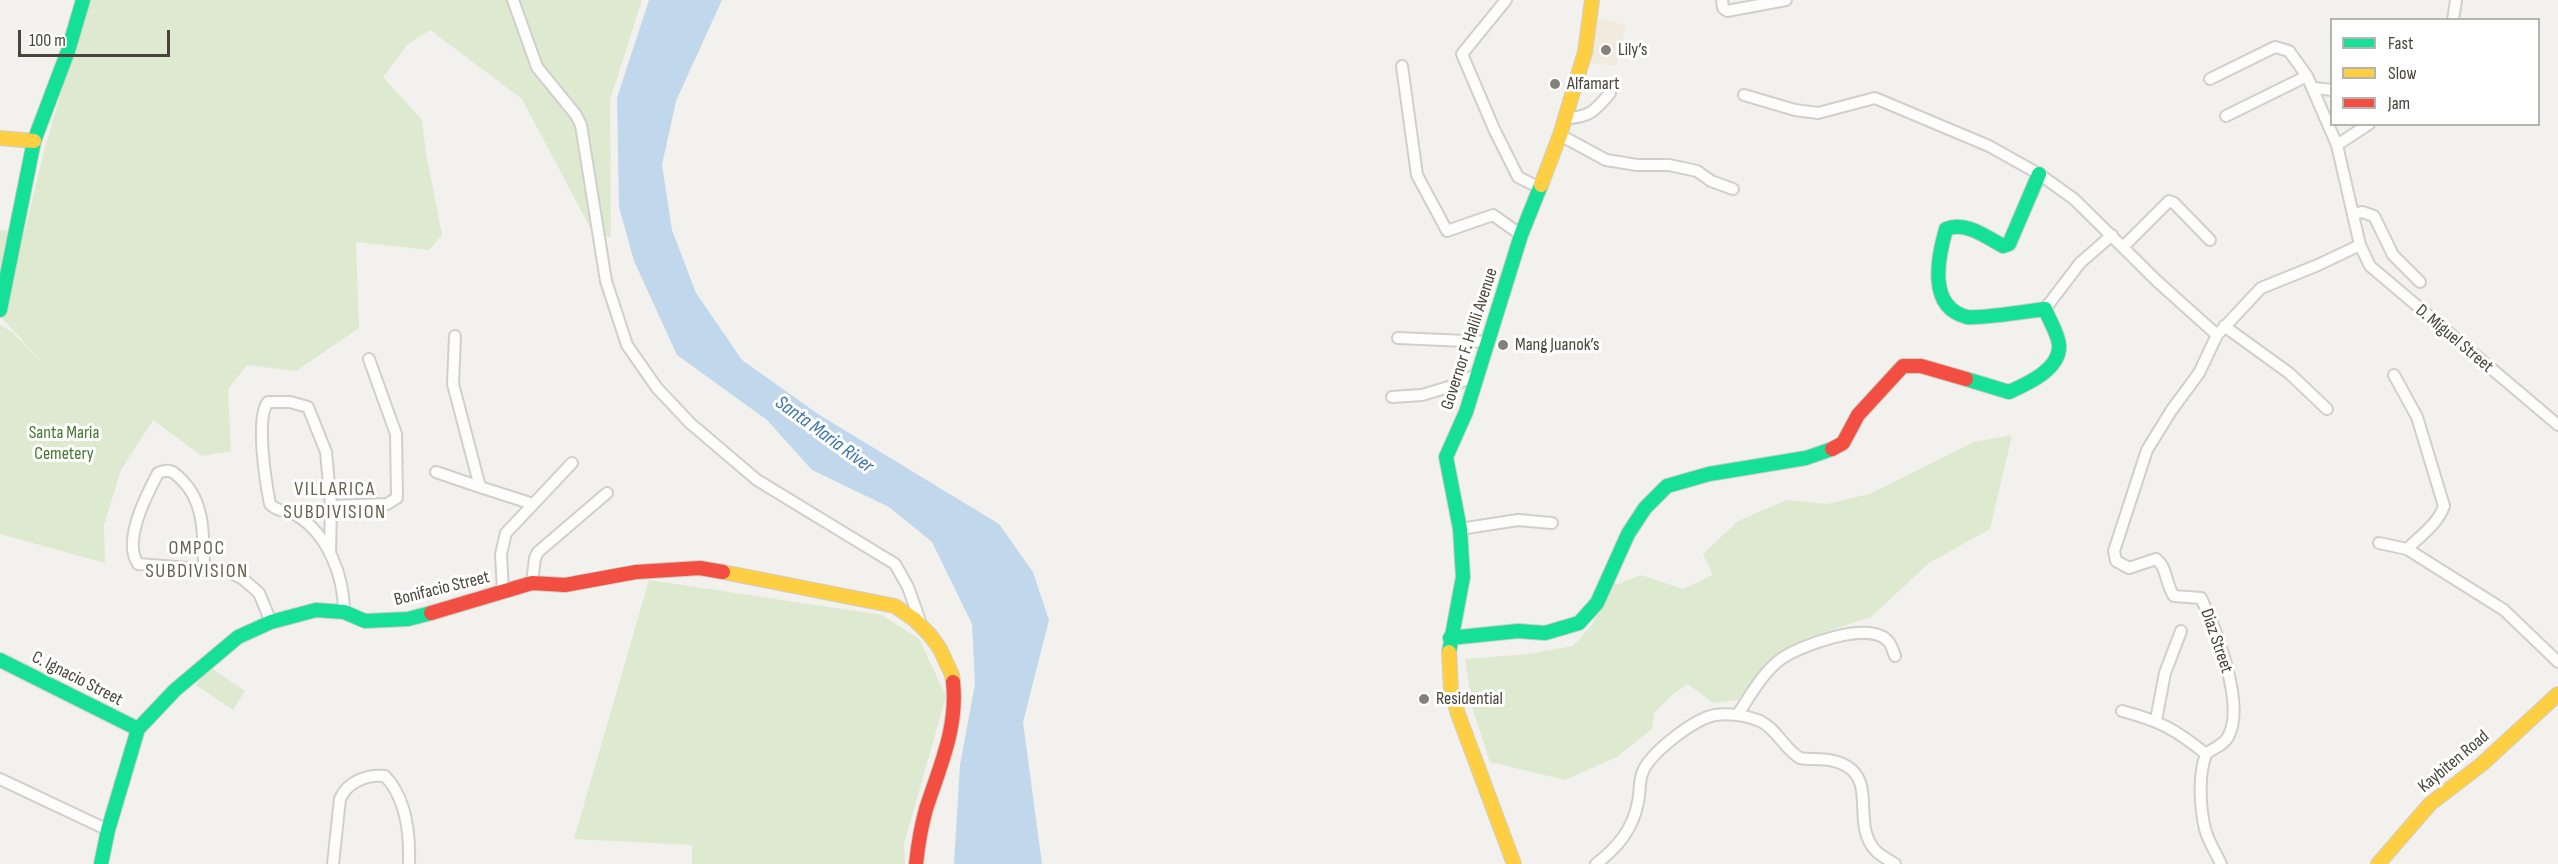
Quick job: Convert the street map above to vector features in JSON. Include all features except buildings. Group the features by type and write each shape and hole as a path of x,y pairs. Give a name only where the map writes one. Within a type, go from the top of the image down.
{"street":[{"path":"0,310 34,141 68,51 83,0"},
{"path":"513,0 537,67 576,115 581,126 606,281 627,345 657,388 690,423 757,480 895,564 908,586 920,621 949,663 956,690 957,714 948,746 924,810 919,831 916,864"},
{"path":"1506,0 1462,54 1494,129 1518,177 1538,187"},
{"name":"Governor F. Halili Avenue","path":"1514,864 1458,714 1449,671 1450,638 1463,577 1460,529 1446,457 1466,412 1521,235 1560,135 1585,52 1592,0"},
{"path":"1722,0 1723,8 1727,11 1786,0"},
{"path":"2453,18 2456,0"},
{"name":"D. Miguel Street","path":"2210,78 2275,47 2289,51 2314,88 2337,145 2360,245 2370,267 2558,425"},
{"path":"1402,66 1417,175 1447,231 1493,215 1521,235"},
{"path":"2226,116 2307,76"},
{"path":"2314,88 2330,90"},
{"path":"1565,118 1583,118 1598,108 1610,93"},
{"path":"1744,95 1795,110 1818,113 1875,98 1989,146 2039,174 2074,199 2158,282 2220,330 2289,373 2327,409"},
{"path":"2337,145 2366,126"},
{"path":"1560,135 1606,160 1636,165 1668,165 1697,171 1711,181 1733,189"},
{"path":"0,138 34,141"},
{"path":"2039,174 2009,244 2003,246 1962,226 1949,226 1946,229 1936,275 1946,305 1957,314 1968,317 2045,309 2080,263 2112,235"},
{"path":"2123,247 2169,201 2174,203 2210,240"},
{"path":"2354,214 2362,212 2374,216 2393,255 2420,282"},
{"path":"2220,330 2261,288 2360,245"},
{"path":"1450,638 1518,631 1545,633 1579,623 1598,603 1634,525 1645,508 1667,486 1709,474 1806,458 1838,447 1843,443 1858,415 1903,366 1910,364 1921,366 2003,391 2009,392 2018,388 2049,367 2058,356 2059,343 2045,309"},
{"name":"Diaz Street","path":"2206,754 2223,743 2229,736 2232,720 2228,669 2215,629 2201,598 2174,596 2162,563 2156,559 2129,568 2116,561 2114,551 2147,450 2171,411 2199,373 2220,330"},
{"path":"455,336 453,384 480,488"},
{"path":"1398,338 1488,342"},
{"path":"331,506 387,504 396,498 396,434 369,359"},
{"path":"1392,397 1422,395 1452,386 1478,374"},
{"path":"2394,375 2417,417 2444,506 2437,520 2407,549"},
{"path":"330,554 331,506 326,452 308,407 290,402 268,402 264,407 262,441 270,504 274,508 295,515 307,524 330,554 343,585 344,612"},
{"path":"503,592 501,554 506,533 572,463"},
{"path":"204,569 202,515 196,499 190,488 174,472 165,470 158,472 138,512 134,537 135,560 144,566 227,571 243,579 259,593 272,622"},
{"path":"436,472 533,504"},
{"path":"532,583 535,558 538,552 607,493"},
{"path":"1460,529 1518,520 1552,523"},
{"path":"2379,543 2407,549 2504,610 2558,662"},
{"name":"Bonifacio Street","path":"101,864 108,830 138,729 175,690 238,637 272,622 316,610 344,612 365,621 408,619 532,583 565,585 636,572 700,568 895,606 920,621"},
{"path":"2156,720 2165,673 2181,631"},
{"path":"1738,714 1759,683 1780,660 1811,644 1844,634 1877,634 1888,640 1895,656"},
{"name":"C. Ignacio Street","path":"0,660 138,729"},
{"name":"Kaybiten Road","path":"2378,864 2430,804 2482,764 2558,694"},
{"path":"2122,711 2156,720 2178,732 2206,754 2202,767 2205,831 2221,864"},
{"path":"1596,864 1614,850 1632,825 1642,774 1650,760 1668,743 1693,725 1713,716 1738,714 1761,722 1777,733 1801,758 1842,763 1854,771 1863,788 1862,819 1868,837 1876,851 1895,864"},
{"path":"333,864 340,799 349,785 372,776 385,776 392,783 405,816 410,844 408,864"},
{"path":"0,779 108,830"}],"shaded area":[{"path":"1596,17 1626,25 1616,66 1589,63"}],"green space":[{"name":"Santa Maria Cemetery","path":"88,0 642,0 610,100 611,237 594,235 522,99 430,30 407,45 383,77 422,120 442,235 429,250 356,242 359,328 296,371 247,365 228,389 231,451 202,456 153,420 121,470 104,525 105,563 0,534 0,325 12,332 45,365 0,316 0,230 24,234 44,151"},
{"path":"2012,435 1990,529 1929,563 1871,617 1809,637 1767,661 1738,700 1713,703 1688,684 1673,694 1654,713 1652,729 1617,757 1565,780 1490,762 1472,707 1465,659 1528,654 1573,646 1592,625 1610,583 1618,584 1641,575 1683,589 1713,575 1703,554 1738,521 1787,500 1827,504 1869,494 1974,442"},
{"path":"649,580 882,615 919,639 946,696 904,844 905,864 692,864 692,845 574,839"},
{"path":"208,666 245,691 233,710 196,685"}],"water":[{"name":"Santa Maria River","path":"649,0 722,0 676,101 662,165 672,230 696,293 742,360 818,414 999,524 1033,572 1049,620 1023,722 1042,864 954,864 960,765 975,684 972,624 932,542 889,507 812,470 767,420 677,355 634,261 619,207 617,98"}],"traffic: fast":[{"path":"0,310 34,141 68,51 83,0"},
{"path":"1966,379 2009,392 2025,385 2049,368 2058,354 2057,336 2045,309 1967,317 1954,311 1946,303 1938,280 1940,253 1946,229 1968,228 2003,246 2009,244 2039,174"},
{"path":"1449,652 1463,577 1460,529 1446,457 1466,412 1521,235 1541,185"},
{"path":"1450,638 1518,631 1545,633 1579,623 1597,603 1628,534 1645,508 1667,486 1709,474 1806,458 1832,449"},
{"path":"101,864 108,830 138,729 175,690 238,637 271,622 316,610 344,612 365,621 408,619 431,613"},
{"path":"0,660 138,729"}],"traffic: slow":[{"path":"1541,185 1560,135 1585,52 1592,0"},
{"path":"0,138 34,141"},
{"path":"723,572 895,606 915,620 930,635 940,649 953,682"},
{"path":"1449,652 1451,689 1458,714 1514,864"},
{"path":"2378,864 2430,804 2482,764 2558,694"}],"traffic: jam":[{"path":"1832,449 1843,443 1858,415 1903,366 1921,366 1966,379"},
{"path":"431,613 532,583 565,585 636,572 700,568 723,572"},
{"path":"916,864 924,816 950,731 954,699 953,682"}],"place":[{"name":"Lily’s","path":"1606,50"},
{"name":"Alfamart","path":"1555,84"},
{"name":"Mang Juanok’s","path":"1503,345"},
{"name":"Residential","path":"1424,699"}],"district":[{"name":"VILLARICA SUBDIVISION","path":"335,502"},
{"name":"OMPOC SUBDIVISION","path":"197,560"}]}
